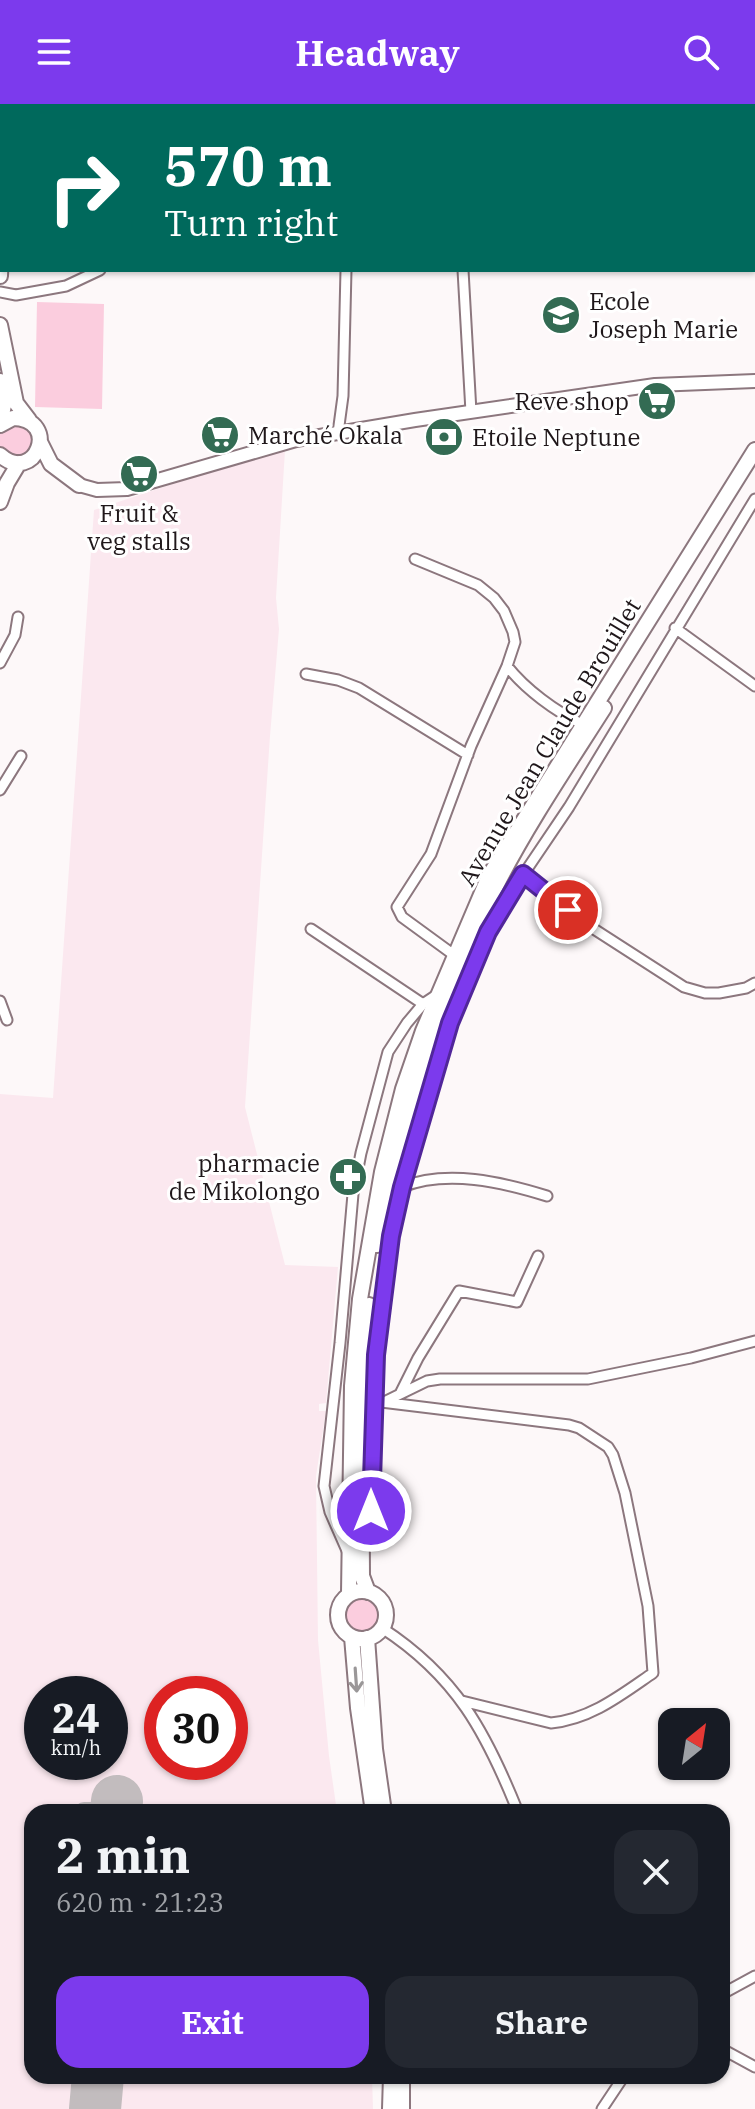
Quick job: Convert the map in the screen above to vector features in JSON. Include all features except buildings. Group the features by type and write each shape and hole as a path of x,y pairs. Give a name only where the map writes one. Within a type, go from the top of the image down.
{"main road":[{"path":"0,325 16,403 37,430 51,464 79,485"},
{"path":"0,381 4,405 0,425"},
{"path":"0,425 13,418 29,421"},
{"path":"0,502 7,483 22,462 36,454 40,442"},
{"name":"Avenue Jean Claude Brouillet","path":"349,1593 352,1386 374,1209 403,1089 438,994 487,880 755,450"},
{"path":"0,455 79,485"},
{"name":"Avenue Jean Claude Brouillet","path":"368,1592 362,1576 361,1406 367,1324 375,1256 407,1115 433,1037 497,884 755,468"},
{"path":"368,1592 376,1596 384,1607 386,1614 382,1628 360,1637 345,1632 338,1619 340,1604 349,1593 368,1592"},
{"path":"360,1637 360,1723 372,1804"},
{"path":"360,1637 383,1804"},
{"path":"390,2109 391,2084"},
{"path":"402,2084 402,2109"}],"street":[{"path":"0,292 16,295 66,286 96,272"},
{"path":"338,433 343,396 346,272"},
{"path":"463,272 471,412"},
{"path":"79,485 97,490 127,489 283,444 471,412 655,385 755,381"},
{"path":"362,1534 371,1511 379,1402 381,1304 402,1187 450,1023 488,932 569,807 755,499"},
{"path":"415,559 478,585 494,598 513,632 515,642 431,854 397,911 454,955"},
{"path":"0,663 15,635 18,617"},
{"path":"675,628 755,686"},
{"path":"507,666 522,683 570,719 582,724"},
{"path":"306,674 359,688 468,755"},
{"path":"0,790 21,756"},
{"path":"523,874 583,922 684,987 719,993 755,983"},
{"path":"311,929 423,1004"},
{"path":"351,1560 330,1512 324,1486 353,1194 388,1052 423,1004 438,994"},
{"path":"0,1001 7,1020"},
{"path":"402,1187 431,1179 456,1179 506,1184 547,1196"},
{"path":"401,1392 459,1291 517,1302 538,1256"},
{"path":"379,1402 440,1379 588,1379 755,1341"},
{"path":"379,1402 569,1425 596,1437 608,1447 625,1493 648,1606 653,1673 601,1708 551,1723 462,1701"},
{"path":"382,1628 413,1650 462,1701 486,1738 515,1804"},
{"path":"730,1990 755,1976"},
{"path":"730,2053 755,2067"},
{"path":"602,2109 619,2084"}],"shaded area":[{"path":"37,302 104,304 102,409 35,407"},
{"path":"11,423 30,428 34,446 21,459 3,452 0,447 0,434"},
{"path":"285,450 276,598 279,629 245,1107 285,1265 338,1267 326,1403 319,1404 319,1411 326,1411 316,1476 318,1640 336,1804 24,1804 24,2084 372,2084 373,2109 0,2109 0,1094 53,1098 94,510"},
{"path":"362,1597 374,1602 379,1614 374,1626 362,1631 350,1626 345,1614 350,1602"}],"runway":[{"path":"95,2109 97,2084"}],"place":[{"name":"Ecole Joseph Marie","path":"561,315"},
{"name":"Reve shop","path":"657,401"},
{"name":"Marché Okala","path":"220,435"},
{"name":"Etoile Neptune","path":"444,437"},
{"name":"Fruit & veg stalls","path":"139,474"},
{"name":"pharmacie de Mikolongo","path":"348,1177"}],"route":[{"path":"371,1511 376,1355 391,1236 413,1143 445,1036 496,915 523,874 568,910"}]}
